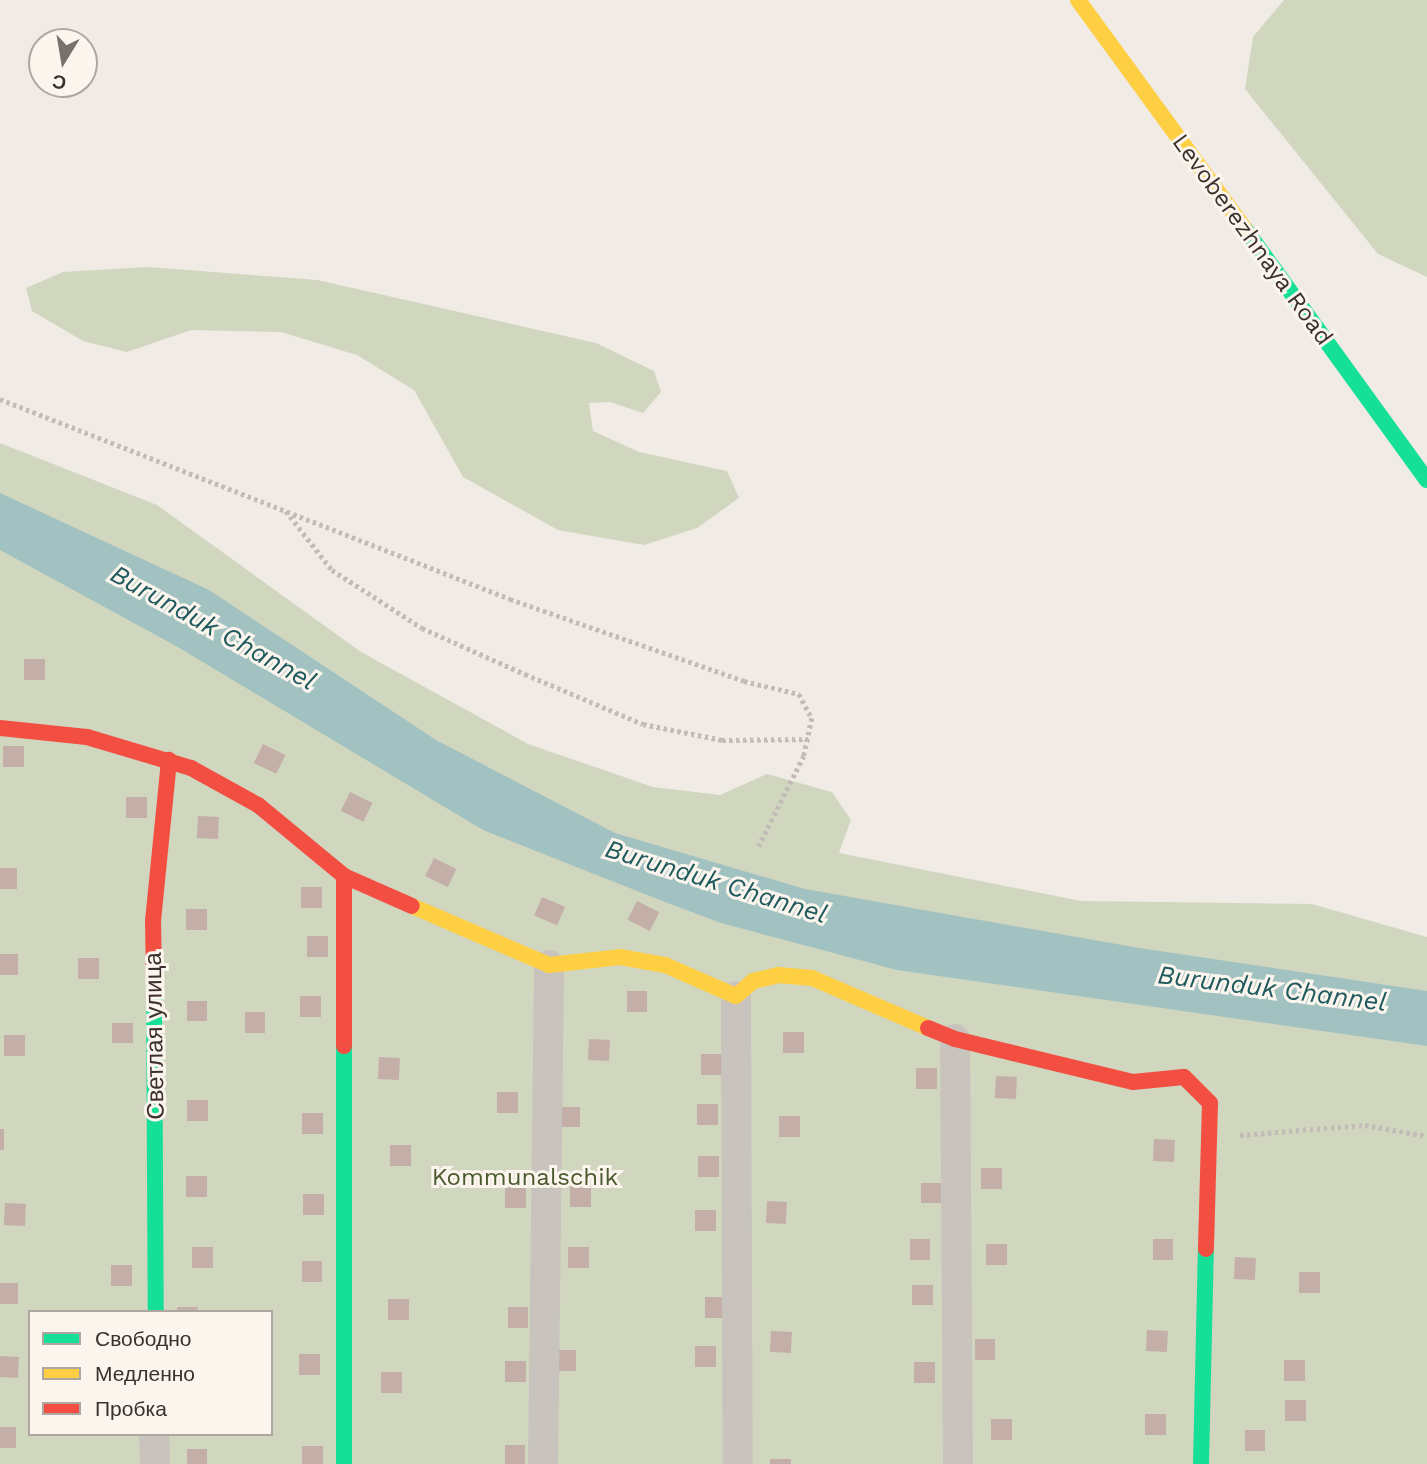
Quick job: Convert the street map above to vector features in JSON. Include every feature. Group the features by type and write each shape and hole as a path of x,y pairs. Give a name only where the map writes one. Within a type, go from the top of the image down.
{"street":[{"name":"Levoberezhnaya Road","path":"1078,0 1427,480"},
{"path":"0,728 87,737 169,761 228,786 258,805 344,876 549,965 620,957 665,965 736,996"},
{"name":"Светлая улица","path":"156,1310 159,1233 153,921 169,761"},
{"path":"344,876 344,1464"},
{"path":"543,1464 549,965"},
{"path":"738,1464 736,996 753,981 778,975 812,978 955,1039 1133,1082 1184,1077 1210,1103 1207,1135 1201,1464"},
{"path":"955,1039 958,1464"},
{"path":"154,1436 155,1464"}],"path":[{"path":"0,400 510,599 744,681 799,694 812,718 804,756 758,848"},
{"path":"286,510 332,570 422,628 525,674 643,724 722,740 808,739"},
{"path":"1207,1135 1274,1135 1365,1125 1427,1136"}],"green space":[{"path":"1284,0 1427,0 1427,277 1378,254 1245,89 1253,37"},
{"path":"147,267 317,280 596,343 654,371 661,392 643,413 610,402 589,403 593,431 639,452 727,471 739,498 697,528 644,545 558,530 463,477 414,390 357,355 281,332 191,330 127,352 83,341 32,311 26,288 63,272"},
{"name":"Kommunalschik","path":"0,443 157,505 361,652 528,744 653,787 720,795 767,774 832,792 851,820 839,853 1081,901 1312,904 1427,937 1427,1464 0,1464"}],"water":[{"name":"Burunduk Channel","path":"0,493 209,590 436,740 615,833 805,889 1139,948 1427,991 1427,1046 897,970 721,923 665,902 483,830 176,646 0,550"}],"building":[{"path":"24,659 45,659 45,680 24,680"},
{"path":"263,744 285,755 276,774 254,763"},
{"path":"3,746 24,746 24,767 3,767"},
{"path":"350,792 372,803 363,822 341,811"},
{"path":"126,797 147,797 147,818 126,818"},
{"path":"198,816 219,817 218,839 197,838"},
{"path":"434,858 456,869 448,887 425,876"},
{"path":"0,868 17,868 17,889 0,889"},
{"path":"301,887 322,887 322,908 301,908"},
{"path":"542,897 565,907 557,925 534,915"},
{"path":"637,901 659,912 650,931 627,920"},
{"path":"186,909 207,909 207,930 186,930"},
{"path":"307,936 328,936 328,957 307,957"},
{"path":"0,954 18,954 18,975 0,975"},
{"path":"78,958 99,958 99,979 78,979"},
{"path":"627,991 647,991 647,1012 627,1012"},
{"path":"300,996 321,996 321,1017 300,1017"},
{"path":"187,1001 207,1001 207,1021 187,1021"},
{"path":"245,1012 265,1012 265,1033 245,1033"},
{"path":"112,1023 133,1023 133,1043 112,1043"},
{"path":"783,1032 804,1032 804,1053 783,1053"},
{"path":"4,1035 25,1035 25,1056 4,1056"},
{"path":"589,1039 610,1040 609,1061 588,1060"},
{"path":"701,1054 722,1054 722,1075 701,1075"},
{"path":"379,1057 400,1058 399,1080 378,1079"},
{"path":"916,1068 937,1068 937,1089 916,1089"},
{"path":"996,1076 1017,1077 1016,1099 995,1098"},
{"path":"497,1092 518,1092 518,1113 497,1113"},
{"path":"187,1100 208,1100 208,1121 187,1121"},
{"path":"697,1104 718,1104 718,1125 697,1125"},
{"path":"559,1107 580,1107 580,1127 559,1127"},
{"path":"302,1113 323,1113 323,1134 302,1134"},
{"path":"779,1116 800,1116 800,1137 779,1137"},
{"path":"0,1129 4,1129 4,1150 0,1150"},
{"path":"1154,1139 1175,1140 1174,1162 1153,1161"},
{"path":"390,1145 411,1145 411,1166 390,1166"},
{"path":"698,1156 719,1156 719,1177 698,1177"},
{"path":"981,1168 1002,1168 1002,1189 981,1189"},
{"path":"186,1176 207,1176 207,1197 186,1197"},
{"path":"921,1183 941,1183 941,1203 921,1203"},
{"path":"570,1186 591,1186 591,1207 570,1207"},
{"path":"505,1187 526,1187 526,1208 505,1208"},
{"path":"303,1194 324,1194 324,1215 303,1215"},
{"path":"767,1201 787,1202 786,1224 766,1223"},
{"path":"5,1203 26,1204 25,1226 4,1225"},
{"path":"695,1210 716,1210 716,1231 695,1231"},
{"path":"910,1239 930,1239 930,1260 910,1260"},
{"path":"1153,1239 1173,1239 1173,1260 1153,1260"},
{"path":"986,1244 1007,1244 1007,1265 986,1265"},
{"path":"192,1247 213,1247 213,1268 192,1268"},
{"path":"568,1247 589,1247 589,1268 568,1268"},
{"path":"1235,1257 1256,1258 1255,1280 1234,1279"},
{"path":"302,1261 322,1261 322,1282 302,1282"},
{"path":"111,1265 132,1265 132,1286 111,1286"},
{"path":"1299,1272 1320,1272 1320,1293 1299,1293"},
{"path":"0,1283 18,1283 18,1304 0,1304"},
{"path":"912,1285 933,1285 933,1305 912,1305"},
{"path":"705,1297 725,1297 725,1318 705,1318"},
{"path":"388,1299 409,1299 409,1320 388,1320"},
{"path":"177,1307 198,1307 198,1310 177,1310"},
{"path":"508,1307 528,1307 528,1328 508,1328"},
{"path":"1147,1330 1168,1331 1167,1352 1146,1351"},
{"path":"771,1331 792,1332 791,1353 770,1352"},
{"path":"975,1339 995,1339 995,1360 975,1360"},
{"path":"695,1346 716,1346 716,1367 695,1367"},
{"path":"555,1350 576,1350 576,1371 555,1371"},
{"path":"299,1354 320,1354 320,1375 299,1375"},
{"path":"0,1356 19,1357 18,1378 0,1377"},
{"path":"1284,1360 1305,1360 1305,1381 1284,1381"},
{"path":"505,1361 526,1361 526,1382 505,1382"},
{"path":"914,1362 935,1362 935,1383 914,1383"},
{"path":"381,1372 402,1372 402,1393 381,1393"},
{"path":"1285,1400 1306,1400 1306,1421 1285,1421"},
{"path":"1145,1414 1166,1414 1166,1435 1145,1435"},
{"path":"991,1419 1012,1419 1012,1440 991,1440"},
{"path":"0,1427 16,1427 16,1448 0,1448"},
{"path":"1245,1430 1265,1430 1265,1451 1245,1451"},
{"path":"505,1445 525,1445 525,1464 505,1464"},
{"path":"302,1446 323,1446 323,1464 302,1464"},
{"path":"187,1449 207,1449 207,1464 187,1464"},
{"path":"770,1459 791,1459 791,1464 770,1464"}],"traffic: fast":[{"path":"1245,229 1427,480"},
{"path":"154,982 156,1310"},
{"path":"344,1046 344,1464"},
{"path":"1201,1464 1206,1249"}],"traffic: slow":[{"path":"1078,0 1245,229"},
{"path":"412,906 549,965 620,957 665,965 736,996 753,981 778,975 812,978 928,1028"}],"traffic: jam":[{"path":"0,728 87,737 191,768 258,805 344,876 412,906"},
{"path":"154,982 153,921 169,760"},
{"path":"344,876 344,1046"},
{"path":"928,1028 955,1039 1133,1082 1184,1077 1210,1103 1206,1249"}]}
